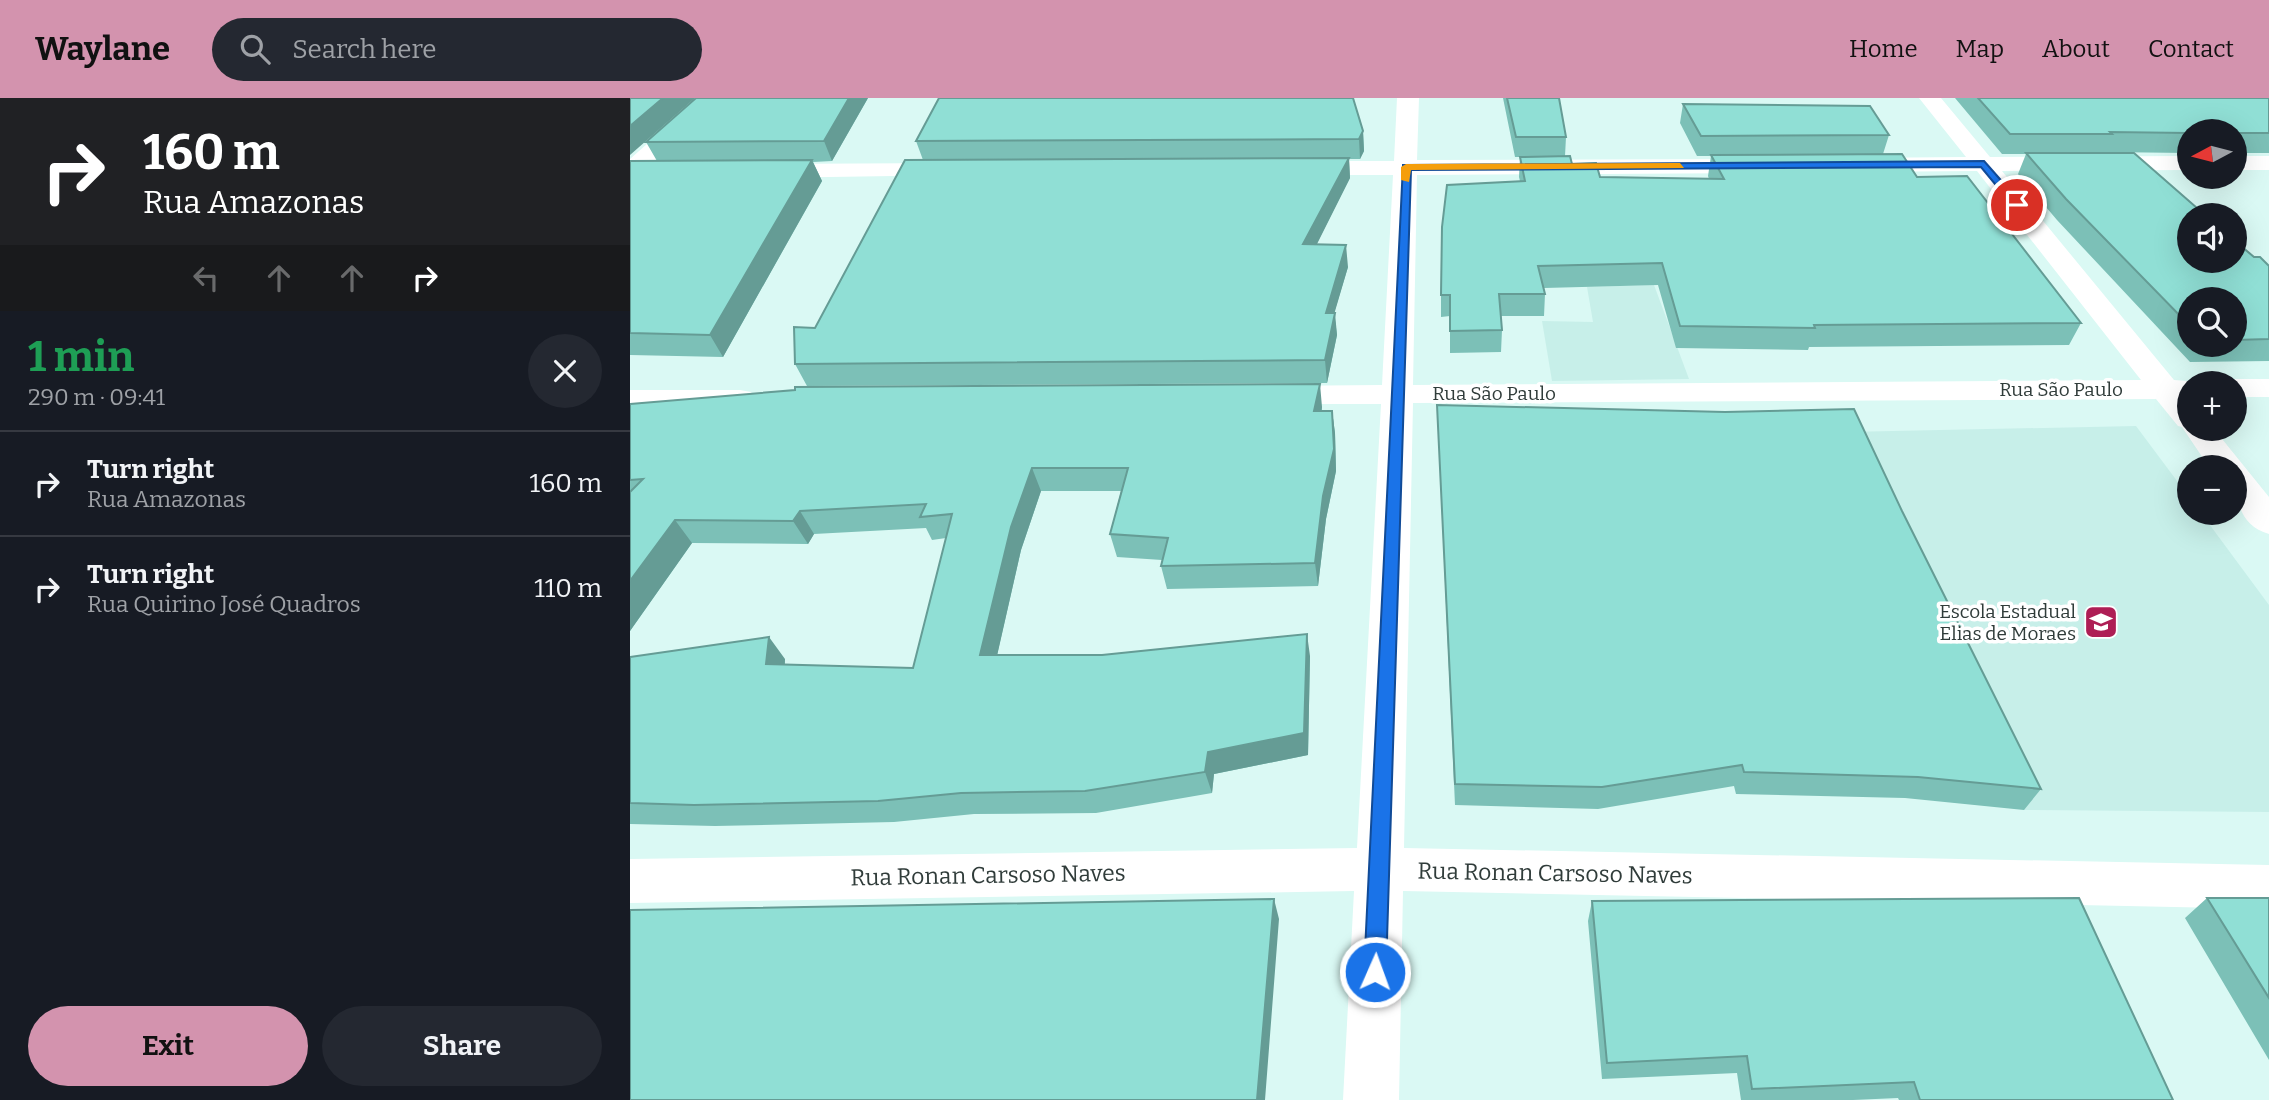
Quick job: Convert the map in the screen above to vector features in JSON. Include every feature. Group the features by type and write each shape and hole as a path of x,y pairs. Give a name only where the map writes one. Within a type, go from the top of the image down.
{"street":[{"path":"630,171 711,98"},
{"path":"1371,1100 1408,98"},
{"path":"1930,98 2177,388"},
{"path":"1833,165 2177,163"},
{"path":"2247,163 2269,163"},
{"path":"1282,168 1778,165"},
{"path":"741,171 976,170"},
{"path":"630,171 658,172"},
{"path":"2247,388 2269,388"},
{"name":"Rua São Paulo","path":"1245,395 2177,389"},
{"path":"630,399 770,398"},
{"path":"2206,441 2218,455"},
{"path":"2247,493 2269,522"},
{"name":"Rua Ronan Carsoso Naves","path":"630,881 1378,869 2269,887"}],"shaded area":[{"path":"1654,285 1689,379 1552,381 1542,321 1593,322 1587,287"},
{"name":"Escola Estadual Elias de Moraes","path":"2136,426 2177,481 2177,525 2210,525 2269,605 2269,812 2024,810 1947,652 1846,432"}],"building":[{"path":"630,98 663,98 630,126"},
{"path":"696,98 849,98 824,141 646,142"},
{"path":"939,98 1353,98 1363,131 1359,139 916,141"},
{"path":"1507,98 1559,98 1566,137 1516,137"},
{"path":"1978,98 2269,98 2269,133 2247,133 2247,119 2177,119 2177,133 2010,134"},
{"path":"1683,104 1870,106 1889,135 1701,136"},
{"path":"2026,153 2134,153 2191,203 2177,203 2177,273 2247,273 2247,251 2254,257 2260,257 2269,266 2269,339 2247,340 2247,287 2177,287 2177,313 2066,199"},
{"path":"1902,154 1917,177 1967,176 2081,323 1814,325 1815,328 1680,326 1662,263 1538,266 1545,294 1499,294 1502,330 1450,331 1450,295 1441,295 1442,227 1447,185 1525,181 1520,157 1570,156 1572,164 1596,163 1600,177 1724,179 1711,155"},
{"path":"1349,158 1303,244 1346,245 1326,313 1335,313 1325,360 795,364 794,327 815,328 905,160"},
{"path":"812,160 710,335 630,333 630,161"},
{"path":"1320,384 1314,411 1332,411 1334,449 1323,496 1315,563 1161,566 1168,538 1110,534 1128,468 1032,468 1011,527 980,655 1102,655 1307,634 1304,733 1208,752 1205,772 1085,791 961,793 878,801 694,805 630,803 630,657 769,637 766,664 913,668 952,514 920,517 926,504 800,511 793,521 675,520 630,581 630,492 643,479 630,480 630,404 795,390 795,387"},
{"path":"1437,405 1725,412 1854,409 2041,789 1918,777 1744,772 1742,765 1602,787 1455,784"},
{"path":"2079,898 2173,1100 1920,1100 1914,1082 1752,1089 1747,1056 1607,1063 1592,901"},
{"path":"2207,898 2269,898 2269,998"},
{"path":"1274,899 1257,1100 630,1100 630,910"}],"slow traffic":[{"path":"1406,180 1406,167 1680,166"}],"place":[{"name":"Escola Estadual Elias de Moraes","path":"2101,622"}],"route":[{"path":"1375,972 1406,167 1984,164 2017,205"}]}
